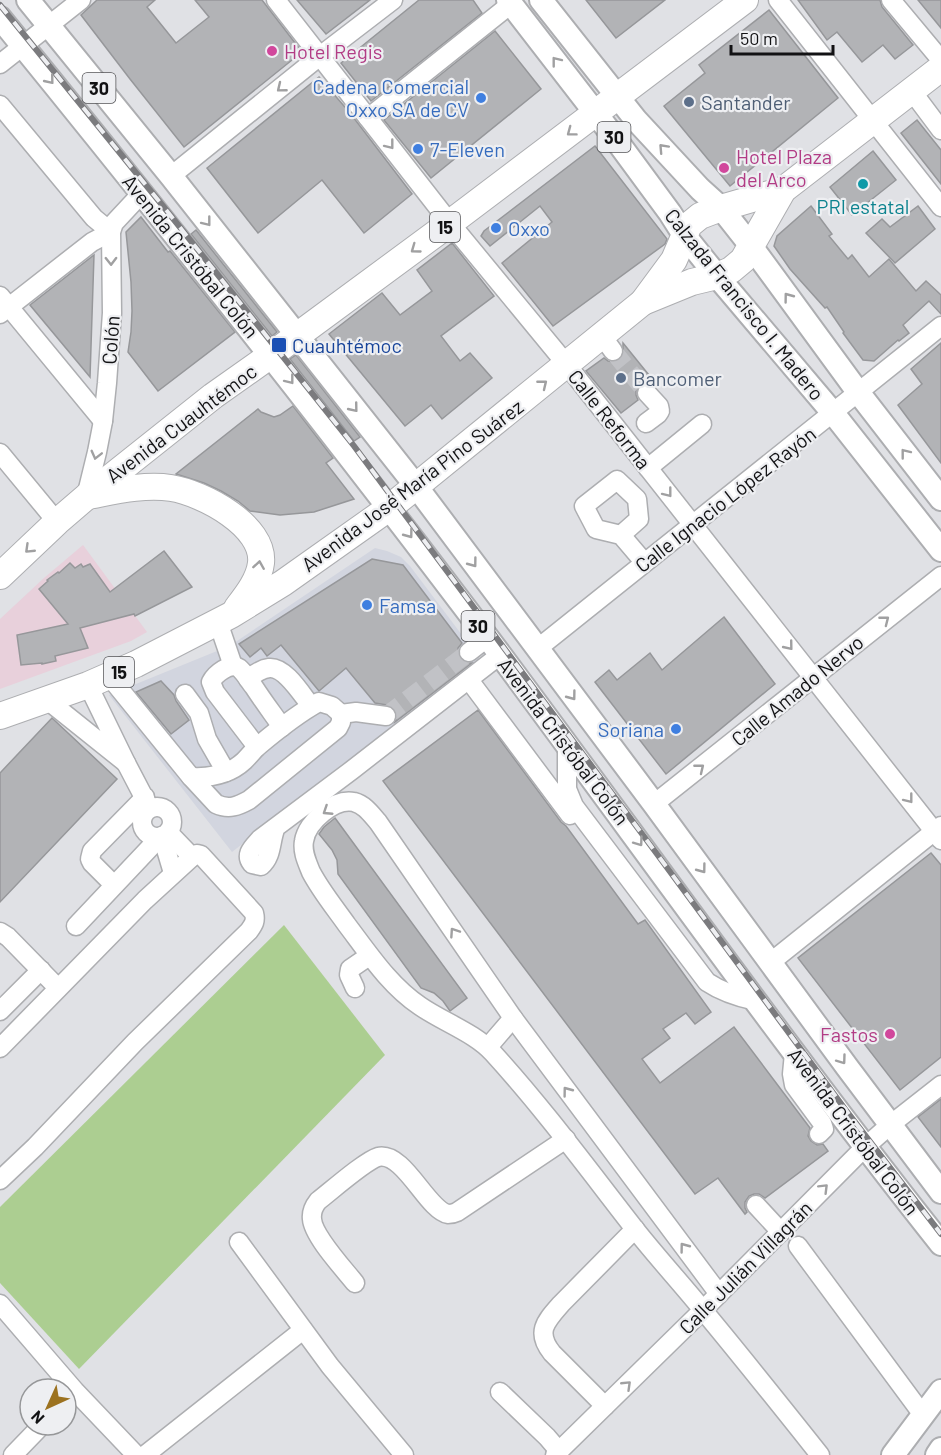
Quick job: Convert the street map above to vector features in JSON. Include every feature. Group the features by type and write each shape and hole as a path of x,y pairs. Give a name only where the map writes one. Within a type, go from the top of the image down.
{"highway":[{"name":"Avenida Cuauhtémoc","path":"0,576 86,497 213,396 450,223 745,0"},
{"name":"Avenida José María Pino Suárez","path":"0,716 98,681 156,654 225,619 308,565 389,508 567,364 607,344 643,302 674,260 689,225 700,216 783,190 941,68"},
{"name":"Avenida José María Pino Suárez","path":"643,302 692,282 731,270 743,260 783,190"},
{"path":"86,497 151,487 172,489 210,502 242,524 255,539 261,552 261,564 252,586 225,619"}],"main road":[{"name":"Avenida Cristóbal Colón","path":"28,0 171,176 416,486 941,1192"},
{"name":"Calzada Francisco I. Madero","path":"541,0 636,120 721,208 941,499"},
{"name":"Calzada Francisco I. Madero","path":"509,2 596,114 684,235 833,413 941,550"},
{"name":"Avenida Cristóbal Colón","path":"0,18 271,355 389,508 494,646 748,999 794,1053 941,1244"},
{"path":"893,1455 941,1391"},
{"path":"937,1455 941,1449"}],"street":[{"path":"0,64 81,0"},
{"name":"Calle Reforma","path":"276,0 450,223 567,364 939,833"},
{"path":"171,176 393,0"},
{"path":"778,0 941,207"},
{"path":"891,0 941,60"},
{"path":"368,118 509,2"},
{"path":"911,90 941,130"},
{"path":"0,105 94,218 111,231"},
{"path":"103,421 3,306 92,242 111,231 114,223 142,193"},
{"name":"Colón","path":"86,497 103,421 112,313 111,231"},
{"name":"Calle Ignacio López Rayón","path":"537,649 941,326"},
{"path":"646,423 660,411 659,406 647,393"},
{"path":"648,468 702,424"},
{"path":"0,453 57,522"},
{"path":"621,535 644,562"},
{"name":"Calle Amado Nervo","path":"654,804 941,576"},
{"path":"225,619 233,666"},
{"path":"469,652 494,646"},
{"path":"276,827 469,680 494,646"},
{"path":"257,747 212,687 213,677 229,667 238,668 282,727"},
{"path":"248,679 268,668 280,670 287,675 311,706"},
{"path":"469,680 585,835"},
{"path":"76,927 163,835 172,822 169,812 147,802 126,764 98,681"},
{"path":"98,681 216,804 230,808 249,800 334,733 341,722 341,714 332,706 319,702 282,727 257,747 242,763 226,772 203,778 191,777"},
{"path":"185,694 199,713 207,739 226,772"},
{"path":"46,699 126,764"},
{"path":"341,714 356,712 386,716"},
{"path":"567,746 567,789 574,806 707,982 721,991 748,999"},
{"path":"114,885 92,863 90,859 92,851 147,802"},
{"path":"718,1294 513,1018 378,822 366,808 354,802 342,802 319,816 310,827 304,840 304,855 328,899 369,956 398,989 419,1006 488,1047 566,1138 635,1229 820,1455"},
{"path":"771,962 939,833"},
{"path":"163,835 192,856"},
{"path":"163,835 173,873"},
{"path":"0,1047 192,856 201,855 254,914 254,925 0,1180"},
{"path":"628,892 703,992 720,1000 748,999"},
{"path":"0,933 8,937 58,988"},
{"path":"355,988 349,975 350,969 369,956"},
{"path":"0,1011 41,970"},
{"path":"488,1047 513,1018"},
{"path":"794,1053 792,1074 795,1085 822,1123 824,1129 819,1134"},
{"name":"Calle Julián Villagrán","path":"557,1453 890,1125 941,1085"},
{"path":"355,1283 316,1232 312,1213 318,1201 369,1162 380,1157 389,1157 408,1173 441,1210 449,1214 457,1212 566,1138"},
{"path":"756,1205 782,1232"},
{"path":"605,1406 552,1353 545,1344 543,1335 550,1317 561,1304 635,1229"},
{"path":"239,1242 330,1366 404,1455"},
{"path":"798,1246 923,1415"},
{"path":"0,1304 56,1377"},
{"path":"145,1455 303,1330"},
{"path":"500,1392 547,1437 557,1453"},
{"path":"78,1402 136,1455"},
{"path":"14,1455 31,1437"}],"shaded area":[{"path":"83,545 147,632 131,641 0,689 0,619"},
{"path":"375,548 401,557 410,566 480,659 232,852 109,695 234,643"}],"green space":[{"path":"284,925 385,1055 79,1369 0,1283 0,1207"}],"building":[{"path":"97,0 155,0 147,7 176,43 209,17 195,0 262,0 302,52 184,147 81,15"},
{"path":"297,0 370,0 326,34"},
{"path":"419,0 473,0 482,13 371,101 341,63"},
{"path":"586,0 665,0 616,38"},
{"path":"798,0 880,0 882,7 913,45 895,59 883,45 862,62 837,32 827,40"},
{"path":"918,0 941,0 941,28"},
{"path":"769,10 838,98 730,186 664,106 705,73 699,65"},
{"name":"Cadena Comercial Oxxo SA de CV","path":"495,31 541,89 431,178 384,120"},
{"path":"319,77 350,113 412,194 364,233 322,180 258,233 207,168"},
{"path":"917,120 941,150 941,184 901,133"},
{"path":"595,146 667,239 665,244 553,326 502,263 552,222 540,206 490,246 481,236 484,231"},
{"name":"PRI estatal","path":"873,151 896,180 852,215 830,187"},
{"path":"811,206 832,234 829,236 848,259 852,255 869,277 889,259 916,291 926,281 941,295 941,314 929,301 903,325 909,333 874,361 863,360 827,307 825,308 790,269 774,246 777,236"},
{"path":"918,206 935,229 895,263 866,233 882,219 890,227"},
{"path":"141,217 235,332 158,391 128,352 132,311 126,232"},
{"path":"196,230 277,332 272,336 191,234"},
{"path":"452,243 494,296 441,336 460,361 470,353 492,378 442,419 431,405 405,426 329,334 382,293 400,315 432,291 417,270"},
{"path":"94,255 90,377 30,305"},
{"name":"Bancomer","path":"623,343 657,385 650,382 640,384 636,390 638,400 621,413 586,371 604,358 614,362 620,360 623,355"},
{"path":"941,343 941,463 898,405 922,384 911,369"},
{"path":"296,355 360,437 354,441 290,359"},
{"path":"293,406 333,458 326,463 354,499 314,512 280,515 250,511 221,491 176,474 258,409 274,417"},
{"path":"164,551 192,587 135,616 134,614 80,628 88,648 55,656 56,661 21,665 17,635 68,624 39,589 47,580 70,563 75,568 81,564 83,567 90,564 110,592"},
{"name":"Famsa","path":"372,559 403,565 462,643 458,648 460,658 465,663 472,663 395,722 397,712 387,705 375,703 346,668 319,691 281,645 267,656 261,648 250,657 239,644"},
{"name":"Soriana","path":"724,617 775,684 666,774 595,682 609,670 617,680 650,653 662,670"},
{"path":"161,681 174,695 189,720 171,734 136,692"},
{"path":"478,710 638,924 645,920 711,1012 695,1024 686,1013 663,1029 670,1038 642,1059 660,1083 734,1027 810,1128 808,1136 811,1141 817,1145 823,1144 828,1151 765,1198 759,1194 749,1196 745,1202 747,1212 745,1214 718,1178 695,1194 383,781"},
{"path":"52,718 117,779 0,902 0,773"},
{"path":"335,818 467,998 450,1011 434,993 421,988 338,874 337,860 319,834"},
{"path":"931,853 941,865 941,1057 900,1090 798,958"},
{"path":"941,1099 941,1147 918,1117"}],"tunnel":[{"path":"613,351 647,393"},
{"path":"386,716 469,652"}],"railway":[{"path":"0,5 354,446 845,1109 941,1234"}],"place":[{"name":"Hotel Regis","path":"272,51"},
{"name":"Cadena Comercial Oxxo SA de CV","path":"481,98"},
{"name":"Santander","path":"689,102"},
{"name":"7-Eleven","path":"418,149"},
{"name":"Hotel Plaza del Arco","path":"724,168"},
{"name":"PRI estatal","path":"863,184"},
{"name":"Oxxo","path":"496,228"},
{"name":"Cuauhtémoc","path":"279,345"},
{"name":"Bancomer","path":"621,378"},
{"name":"Famsa","path":"367,605"},
{"name":"Soriana","path":"676,729"},
{"name":"Fastos","path":"890,1034"}]}
